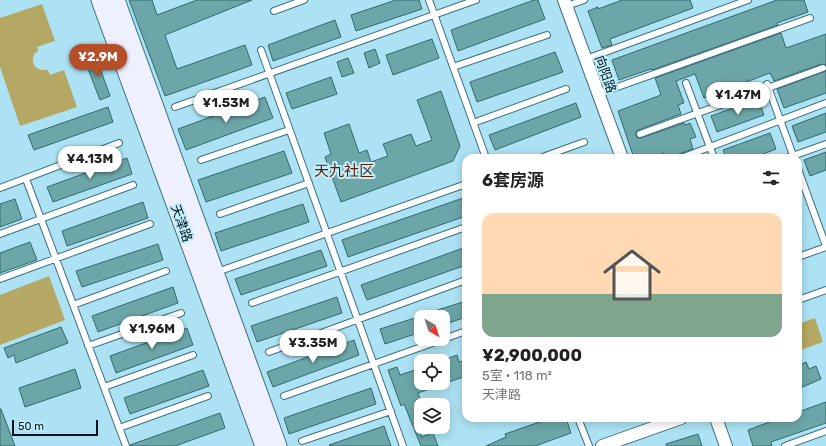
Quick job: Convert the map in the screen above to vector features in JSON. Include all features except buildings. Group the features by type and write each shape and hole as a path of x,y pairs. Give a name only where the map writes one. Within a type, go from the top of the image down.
{"main road":[{"name":"天津路","path":"100,0 209,275"},
{"name":"天津路","path":"116,0 267,443"}],"street":[{"name":"向阳路","path":"565,3 620,154"},
{"path":"602,446 670,422"},
{"path":"717,422 726,446"}],"lane":[{"path":"274,11 304,0"},
{"path":"429,0 485,154"},
{"path":"175,107 476,0"},
{"path":"565,3 584,0"},
{"path":"586,59 748,0"},
{"path":"598,94 810,18"},
{"path":"453,67 547,34"},
{"path":"261,50 403,446"},
{"path":"640,134 697,114 768,86 824,68"},
{"path":"686,83 713,154"},
{"path":"768,86 790,154"},
{"path":"473,122 566,89"},
{"path":"692,154 826,103"},
{"path":"201,160 290,130"},
{"path":"551,154 584,142"},
{"path":"0,188 119,143"},
{"path":"799,154 826,144"},
{"path":"26,178 126,446"},
{"path":"802,180 826,246 802,255"},
{"path":"220,214 309,183"},
{"path":"0,234 133,185"},
{"path":"209,275 462,185"},
{"path":"0,278 150,224"},
{"path":"252,303 462,228"},
{"path":"73,305 166,271"},
{"path":"270,352 462,281"},
{"path":"802,299 826,290"},
{"path":"88,346 181,313"},
{"path":"284,396 462,332"},
{"path":"104,387 193,355"},
{"path":"119,428 208,396"},
{"path":"302,441 390,411"},
{"path":"579,422 588,446"},
{"path":"785,446 826,431"}],"shaded area":[{"path":"42,4 55,41 37,47 38,51 34,54 33,58 34,65 38,69 48,70 50,75 64,70 77,107 20,126 0,67 0,18"},
{"path":"49,276 65,320 0,345 0,295"},
{"path":"815,318 823,342 802,350 802,323"}],"district":[{"name":"天九社区","path":"344,171"}]}
